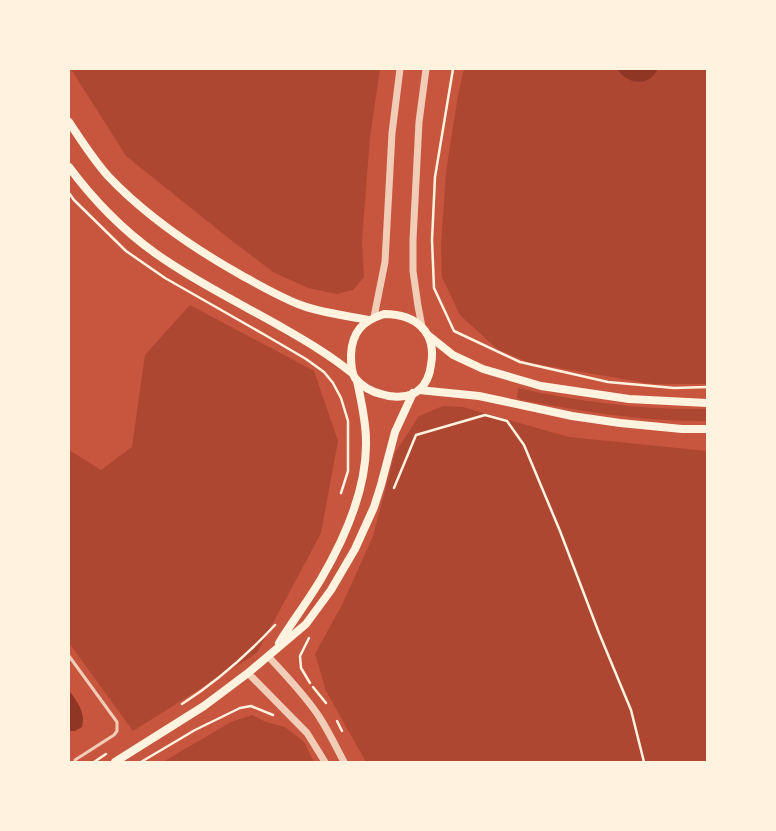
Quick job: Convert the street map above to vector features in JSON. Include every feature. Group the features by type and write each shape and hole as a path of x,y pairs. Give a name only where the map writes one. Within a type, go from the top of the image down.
{"main road":[{"path":"69,122 84,145 108,175 131,198 188,243 254,282 298,304 329,313 371,319"},
{"path":"69,167 82,185 130,232 154,252 187,273 335,359 352,373 357,380 375,393 385,396 395,396 416,392 479,396 572,416 620,423 682,429 707,429"},
{"path":"352,373 352,346 354,337 360,328 371,319 384,314 405,316 415,321 428,335 453,355 483,369 541,386 629,399 707,403"},
{"path":"115,762 204,706 248,673 306,624 331,590 355,549 374,508 395,432 416,392 427,379 432,361 433,350 428,335"},
{"path":"271,653 321,579 346,530 359,494 365,466 366,441 362,402 357,380"}],"street":[{"path":"371,319 384,262 392,133 400,69"},
{"path":"422,328 413,271 413,240 419,122 426,69"},
{"path":"271,653 320,716 344,762"},
{"path":"248,673 307,733 325,762"}],"lane":[{"path":"69,656 117,722 118,727 114,735 75,760"}],"path":[{"path":"453,69 435,177 432,240 434,288 454,330 527,364 608,382 674,388 707,387"},
{"path":"69,193 74,200 126,251 165,278 306,359 324,372 334,383 341,398 348,421 348,471 341,493"},
{"path":"427,240 432,240"},
{"path":"391,495 416,435 485,415 507,421 524,445 560,531 631,710 644,762"},
{"path":"178,707 197,694 252,650 278,622"},
{"path":"310,636 300,656 301,668 308,681 329,709"},
{"path":"141,762 195,730 240,708 251,706 264,711"},
{"path":"336,721 343,733"},
{"path":"95,762 108,753"}],"shaded area":[{"path":"71,69 380,69 370,137 362,241 364,277 353,290 337,294 308,288 273,272 126,156"},
{"path":"464,69 707,69 707,384 652,384 530,363 497,349 460,315 442,277 441,246 446,172 458,95"},
{"path":"617,69 658,69 649,79 638,82 627,78"},
{"path":"190,305 314,371 338,441 321,533 257,653 133,731 69,643 69,450 101,470 132,447 145,355"},
{"path":"518,388 612,404 660,408 707,409 707,421 635,418 564,408 517,399"},
{"path":"443,406 463,407 569,437 707,451 707,762 366,762 326,691 315,654 342,605 373,536 395,453 419,416"},
{"path":"69,690 80,707 83,717 82,727 75,731 69,731"},
{"path":"252,715 266,722 285,727 304,742 314,762 163,762 231,722"}]}
